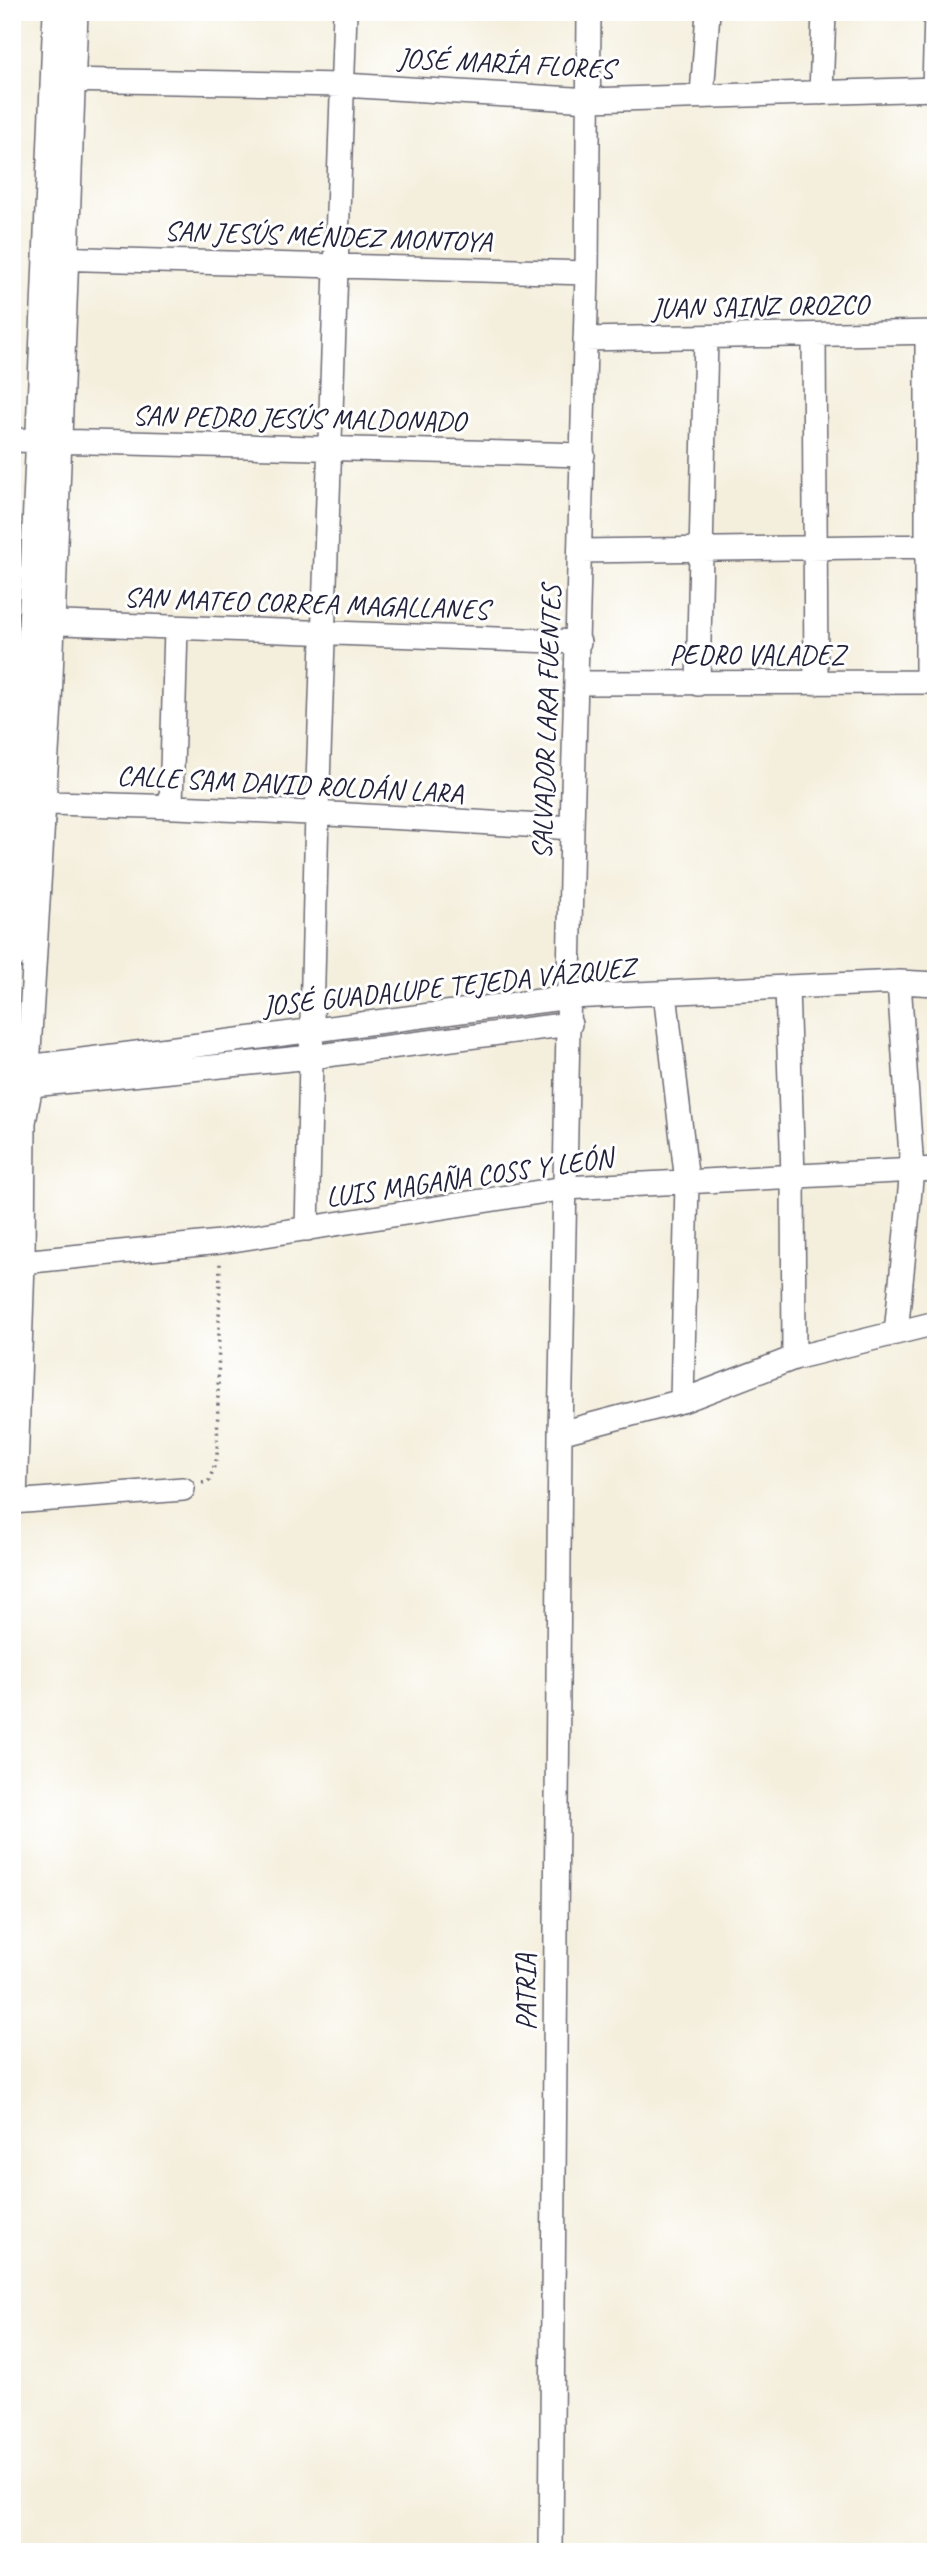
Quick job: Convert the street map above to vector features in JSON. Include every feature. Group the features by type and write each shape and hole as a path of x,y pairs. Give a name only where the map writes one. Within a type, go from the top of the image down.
{"street":[{"path":"55,12 63,80"},
{"path":"12,959 17,824 41,623 33,579 48,441 63,80 76,12"},
{"path":"307,1228 317,812 345,12"},
{"name":"SALVADOR LARA FUENTES","path":"560,1433 587,273 589,12"},
{"path":"702,95 708,12"},
{"path":"821,93 824,12"},
{"path":"935,89 936,12"},
{"name":"JOSÉ MARÍA FLORES","path":"63,80 343,85 590,100 935,89"},
{"name":"SAN JESÚS MÉNDEZ MONTOYA","path":"55,258 587,273"},
{"path":"931,332 931,682"},
{"name":"JUAN SAINZ OROZCO","path":"585,339 931,332"},
{"path":"814,335 816,683"},
{"path":"698,684 706,338"},
{"name":"SAN PEDRO JESÚS MALDONADO","path":"12,440 583,455"},
{"path":"581,551 931,546"},
{"name":"SAN MATEO CORREA MAGALLANES","path":"41,623 579,642"},
{"path":"171,806 176,628"},
{"name":"PEDRO VALADEZ","path":"578,683 931,682"},
{"path":"30,703 45,803 19,1080 23,1122 14,1501 183,1489"},
{"path":"17,824 45,803"},
{"name":"CALLE SAM DAVID ROLDÁN LARA","path":"45,803 317,812 572,828"},
{"path":"896,1333 912,1170 899,982"},
{"name":"JOSÉ GUADALUPE TEJEDA VÁZQUEZ","path":"19,1080 312,1031 570,997 899,982 936,985"},
{"path":"787,987 793,1176 794,1359"},
{"path":"665,993 687,1182 682,1401"},
{"name":"JOSÉ GUADALUPE TEJEDA VÁZQUEZ","path":"19,1080 311,1057 570,1024"},
{"name":"LUIS MAGAÑA COSS Y LEÓN","path":"18,1262 220,1242 565,1188 936,1169"},
{"path":"560,1433 682,1401 794,1359 936,1323"},
{"name":"PATRIA","path":"551,2552 560,1433"}],"path":[{"path":"183,1489 209,1481 217,1458 220,1242"}]}
